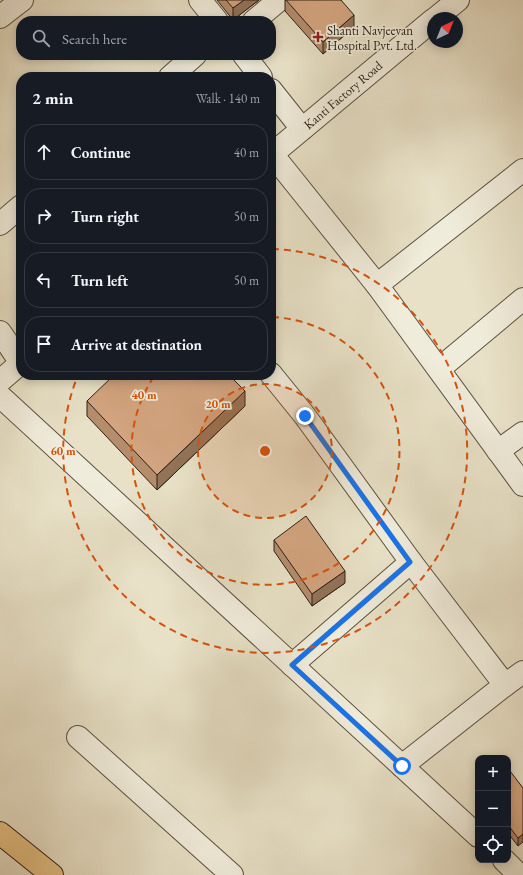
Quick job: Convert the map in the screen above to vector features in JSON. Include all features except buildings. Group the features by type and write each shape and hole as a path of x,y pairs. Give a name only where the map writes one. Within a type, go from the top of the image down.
{"highway":[{"path":"0,833 52,875"}],"street":[{"path":"0,17 22,0"},
{"path":"200,0 213,16"},
{"path":"260,16 279,0"},
{"path":"443,12 458,0"},
{"name":"Kanti Factory Road","path":"276,152 427,25"},
{"path":"176,72 189,60"},
{"path":"248,60 257,72"},
{"path":"276,96 302,129"},
{"path":"276,160 377,285 523,484"},
{"path":"377,285 523,170"},
{"path":"0,224 16,210"},
{"path":"439,369 523,298"},
{"path":"0,332 16,356"},
{"path":"0,381 16,367"},
{"path":"276,380 305,416 410,562 505,685"},
{"path":"0,396 475,833"},
{"path":"498,451 523,433"},
{"path":"292,665 410,562"},
{"path":"402,766 523,672"},
{"path":"78,737 232,875"}],"place":[{"name":"Shanti Navjeevan Hospital Pvt. Ltd.","path":"318,37"}],"route":[{"path":"305,416 410,562 292,665 402,766"}]}
